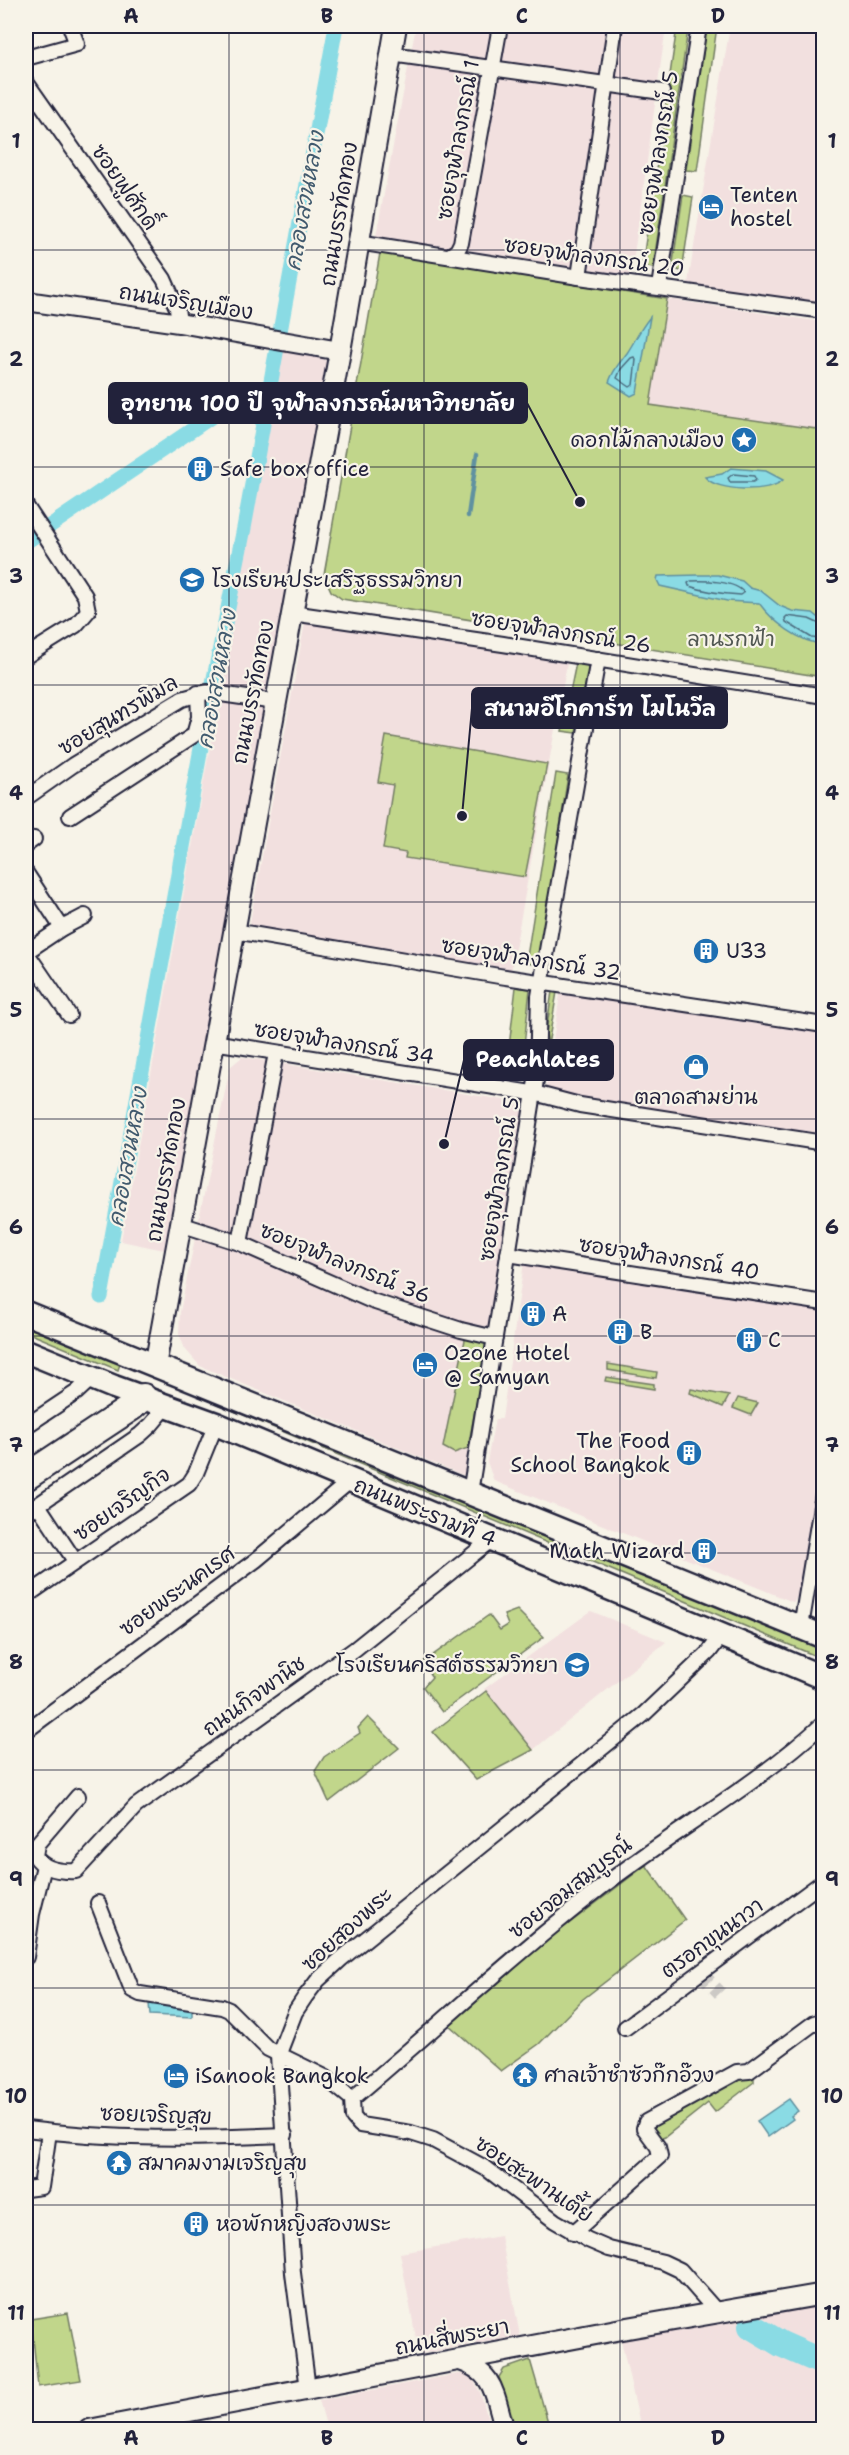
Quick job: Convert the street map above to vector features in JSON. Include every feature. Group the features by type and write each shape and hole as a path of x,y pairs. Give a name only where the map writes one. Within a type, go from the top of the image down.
{"highway":[{"path":"26,1477 132,1407 142,1397"}],"main road":[{"name":"ถนนบรรทัดทอง","path":"155,1366 340,351 396,26"},
{"name":"ถนนพระรามที่ 4","path":"26,1313 824,1637"},
{"name":"ถนนพระรามที่ 4","path":"26,1351 216,1424 824,1677"},
{"path":"142,1397 155,1366"},
{"name":"ถนนสี่พระยา","path":"89,2430 503,2351 824,2295"}],"street":[{"path":"26,58 77,44 70,26"},
{"name":"ซอยจุฬาลงกรณ์ 1","path":"449,256 457,251 461,243 500,26"},
{"path":"579,277 615,26"},
{"name":"ซอยจุฬาลงกรณ์ 5","path":"659,287 699,26"},
{"path":"391,54 662,92"},
{"name":"ซอยฟูศักดิ์","path":"26,82 164,279 177,308 179,322"},
{"name":"ซอยจุฬาลงกรณ์ 20","path":"358,242 579,277 824,311"},
{"name":"ถนนเจริญเมือง","path":"26,301 179,322 340,351"},
{"path":"26,656 76,625 88,611 85,596 28,511"},
{"name":"ซอยจุฬาลงกรณ์ 26","path":"292,613 598,658 824,696"},
{"name":"ซอยจุฬาลงกรณ์ 5","path":"470,1493 537,1074 537,1017 541,981 598,658"},
{"path":"70,816 194,735 203,693"},
{"name":"ซอยสุนทรพิมล","path":"26,798 166,707 203,693 275,702"},
{"path":"26,873 62,928"},
{"path":"69,1015 26,952 85,916"},
{"name":"ซอยจุฬาลงกรณ์ 32","path":"234,931 824,1025"},
{"name":"ซอยจุฬาลงกรณ์ 34","path":"213,1042 533,1094 580,1105 824,1143"},
{"path":"240,1243 276,1053"},
{"name":"ซอยจุฬาลงกรณ์ 36","path":"180,1224 240,1243 372,1301 495,1338"},
{"name":"ซอยจุฬาลงกรณ์ 40","path":"508,1254 824,1303"},
{"path":"26,1426 77,1392 92,1378"},
{"path":"26,1513 140,1435 167,1406"},
{"name":"ซอยเจริญกิจ","path":"26,1596 189,1484 196,1473 216,1424"},
{"name":"ซอยพระนคเรศ","path":"26,1731 256,1560 351,1481"},
{"path":"801,1627 824,1488"},
{"path":"38,1505 75,1562"},
{"name":"ถนนกิจพานิช","path":"44,1866 55,1870 76,1871 136,1806 355,1649 492,1539"},
{"name":"ซอยสองพระ","path":"308,2389 293,2273 278,2056 295,2012 318,1980 369,1935 643,1715 709,1652 722,1635"},
{"name":"ซอยจอมสมบูรณ์","path":"352,2099 513,1959 595,1892 779,1760 824,1723"},
{"path":"26,1958 32,1914 44,1866 35,1856 37,1844 78,1796"},
{"name":"ตรอกขุนนาวา","path":"625,2028 824,1881"},
{"path":"98,1904 132,1990 141,1994 229,2010 268,2049 278,2056 325,2077 352,2099"},
{"path":"573,2233 660,2156 658,2147 644,2128 646,2122 737,2072 749,2071 814,2023 824,2020"},
{"name":"ซอยสะพานเตี้ย","path":"352,2099 352,2117 360,2126 411,2133 433,2140 487,2169 555,2222 573,2233 599,2246 663,2262 680,2270 717,2312"},
{"name":"ซอยเจริญสุข","path":"26,2129 191,2138 285,2135"},
{"path":"26,2189 42,2187 49,2132"},
{"path":"503,2351 492,2368 491,2384 505,2430"},
{"path":"457,2360 479,2369 491,2384"}],"shaded area":[{"path":"416,26 666,26 631,276 376,236"},
{"path":"730,26 823,26 823,305 688,283"},
{"path":"667,299 823,322 823,430 650,405"},
{"path":"282,346 317,352 327,362 326,374 164,1250 121,1241"},
{"path":"306,617 568,658 511,971 249,928"},
{"name":"ตลาดสามย่าน","path":"561,988 823,1027 823,1140 545,1094"},
{"path":"242,1057 516,1102 523,1113 509,1187 505,1191 513,1194 470,1478 200,1366 185,1349 179,1334 180,1312 230,1067"},
{"path":"524,1262 823,1308 823,1459 802,1592 793,1602 494,1481 487,1462 495,1419 502,1419"},
{"path":"823,1558 823,1617 815,1602"},
{"name":"โรงเรียนคริสต์ธรรมวิทยา","path":"591,1611 666,1642 533,1750 484,1689"},
{"path":"501,2236 520,2336 419,2354 400,2253"},
{"path":"823,2304 823,2357 786,2344 750,2316"},
{"path":"747,2320 785,2347 823,2366 823,2429 641,2429 621,2340"},
{"path":"464,2374 473,2380 480,2392 491,2429 327,2429 319,2400"}],"green space":[{"path":"707,26 717,26 697,171 686,170"},
{"path":"677,27 688,29 653,268 642,266"},
{"path":"683,195 693,197 682,271 672,269"},
{"name":"ลานรกฟ้า","path":"380,253 667,299 650,405 823,430 823,677 342,599 331,591 324,575"},
{"path":"576,663 589,666 576,733 562,731"},
{"path":"386,736 547,764 525,877 405,858 406,853 383,849 393,785 378,782"},
{"path":"556,773 568,775 539,965 526,963"},
{"path":"553,984 558,986 548,1045 546,1033"},
{"path":"516,987 530,989 521,1074 506,1073"},
{"path":"26,1324 120,1364 118,1370 26,1332"},
{"path":"466,1335 488,1340 468,1448 454,1453 443,1447"},
{"path":"608,1364 657,1372 656,1378 608,1370"},
{"path":"606,1377 654,1384 654,1389 605,1381"},
{"path":"691,1389 729,1396 723,1407 690,1393"},
{"path":"198,1390 823,1648 823,1659 196,1395"},
{"path":"738,1398 758,1403 751,1415 733,1408"},
{"path":"517,1610 544,1637 442,1712 423,1687 432,1677 422,1663 489,1615 500,1630 508,1625 504,1615"},
{"path":"486,1691 533,1750 476,1780 433,1732"},
{"path":"368,1717 399,1748 329,1802 315,1771 324,1757 360,1733 358,1728"},
{"path":"646,1865 685,1920 583,1999 539,2044 501,2071 448,2024 550,1938"},
{"path":"754,2076 754,2082 715,2112 708,2103 665,2137 659,2139 650,2126 740,2077"},
{"path":"68,2313 81,2380 38,2387 31,2319"},
{"path":"530,2360 550,2429 514,2429 499,2377 504,2369"}],"water":[{"path":"650,317 637,393 631,396 609,382"},
{"path":"731,468 766,471 783,480 767,487 744,489 720,486 705,477 722,474"},
{"path":"718,575 742,581 750,588 761,591 780,606 792,611 813,613 823,621 823,644 805,640 787,630 759,603 727,601 660,586 657,580 658,576"},
{"path":"149,2003 192,2008 192,2017 150,2015"},
{"path":"789,2099 798,2111 791,2116 793,2119 768,2137 757,2121"}],"waterway":[{"name":"คลองสวนหลวง","path":"101,1297 336,26"},
{"path":"26,542 245,394 252,394"},
{"path":"468,516 477,454"},
{"path":"751,2326 781,2344 824,2363"}],"tunnel":[{"path":"700,1972 720,1993"}],"place":[{"name":"Tenten hostel","path":"711,207"},
{"name":"ดอกไม้กลางเมือง","path":"744,440"},
{"name":"Safe box office","path":"200,469"},
{"name":"อุทยาน 100 ปี จุฬาลงกรณ์มหาวิทยาลัย","path":"580,502"},
{"name":"โรงเรียนประเสริฐธรรมวิทยา","path":"192,580"},
{"name":"สนามอีโกคาร์ท โมโนวีล","path":"462,816"},
{"name":"U33","path":"706,951"},
{"name":"ตลาดสามย่าน","path":"696,1067"},
{"name":"Peachlates","path":"444,1144"},
{"name":"A","path":"533,1314"},
{"name":"B","path":"620,1332"},
{"name":"C","path":"749,1340"},
{"name":"Ozone Hotel @ Samyan","path":"425,1365"},
{"name":"The Food School Bangkok","path":"689,1453"},
{"name":"Math Wizard","path":"704,1551"},
{"name":"โรงเรียนคริสต์ธรรมวิทยา","path":"577,1665"},
{"name":"ศาลเจ้าซำซัวก๊กอ๊วง","path":"525,2075"},
{"name":"iSanook Bangkok","path":"176,2076"},
{"name":"สมาคมงามเจริญสุข","path":"119,2163"},
{"name":"หอพักหญิงสองพระ","path":"196,2224"}]}
